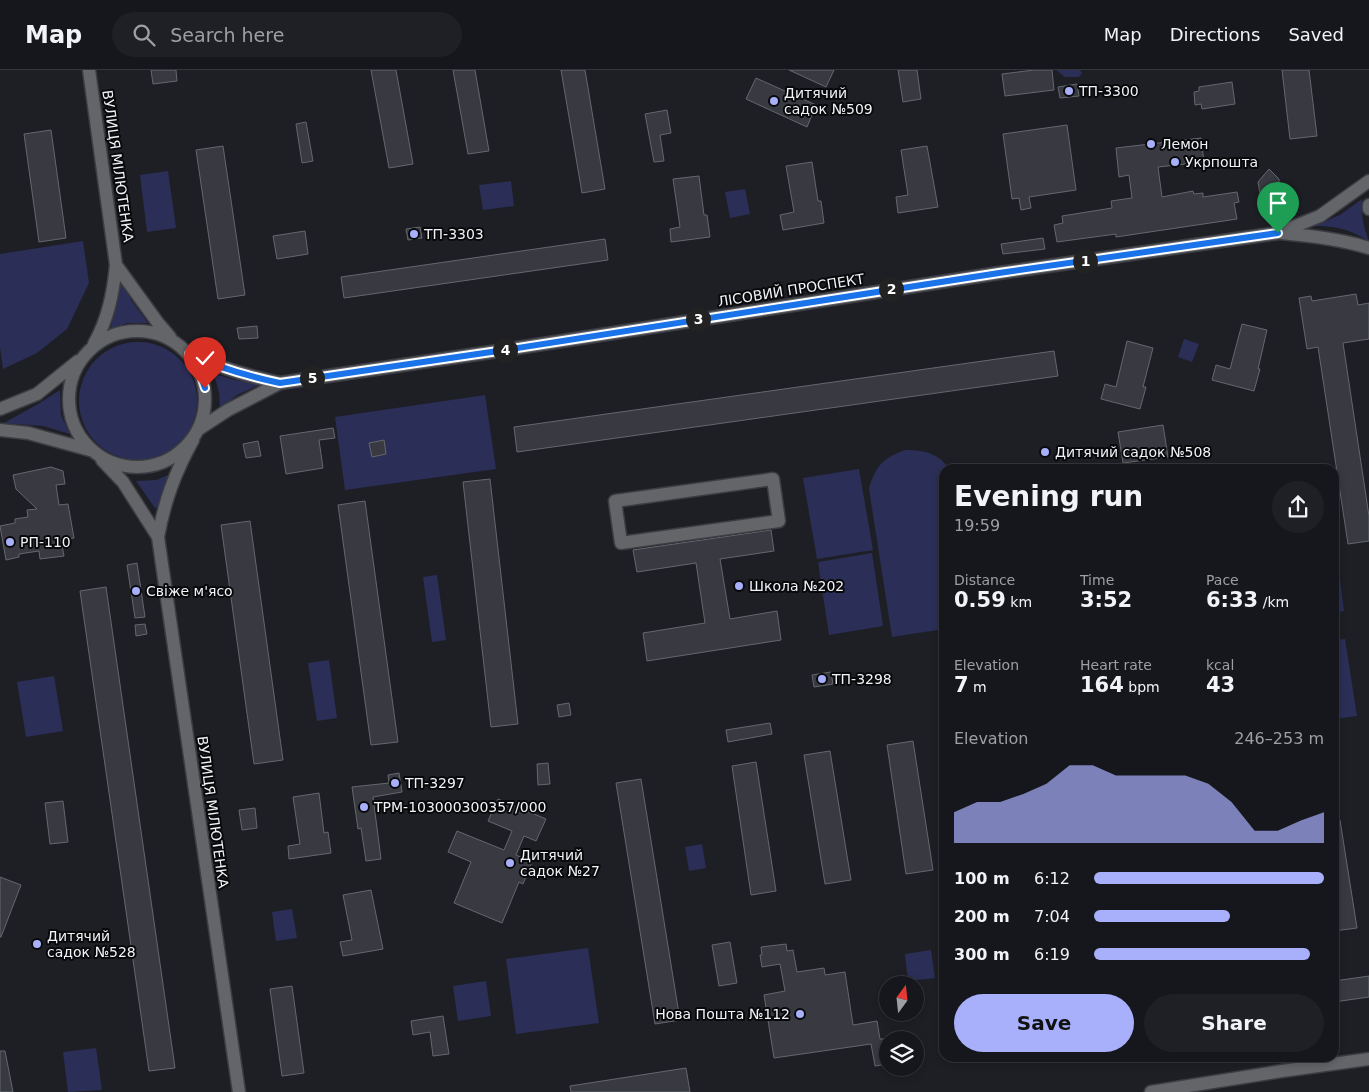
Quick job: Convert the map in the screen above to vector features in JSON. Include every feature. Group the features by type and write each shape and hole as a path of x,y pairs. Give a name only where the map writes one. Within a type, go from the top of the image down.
{"street":[{"name":"ВУЛИЦЯ МІЛЮТЕНКА","path":"89,70 116,265 114,288 108,313 103,328 93,346"},
{"name":"ЛІСОВИЙ ПРОСПЕКТ","path":"1278,233 1320,216 1369,181"},
{"name":"ЛІСОВИЙ ПРОСПЕКТ","path":"196,434 246,400 280,383 498,351 930,283 1278,233 1323,237 1369,248"},
{"name":"ВУЛИЦЯ МІЛЮТЕНКА","path":"116,265 172,340"},
{"path":"0,409 37,394 93,346 109,336 128,331 148,331 172,340 189,354 199,370 205,388 205,408 196,434 182,450 166,461 147,467 127,467 108,461 94,452 28,432 0,430"},
{"name":"ЛІСОВИЙ ПРОСПЕКТ","path":"189,354 212,365 280,383"},
{"path":"83,356 76,367 69,387 69,408 75,428 94,452"},
{"name":"ВУЛИЦЯ МІЛЮТЕНКА","path":"196,434 177,468 169,491 158,537 239,1092"},
{"name":"ВУЛИЦЯ МІЛЮТЕНКА","path":"94,452 123,482 158,537"},
{"path":"773,479 779,521 621,544 615,501 773,479"},
{"path":"1151,1092 1369,1059"}],"shaded area":[{"path":"1056,70 1080,70 1082,73 1079,77 1065,77"},
{"path":"168,171 176,228 147,232 140,175"},
{"path":"511,181 514,206 483,210 479,185"},
{"path":"745,189 750,214 730,218 725,192"},
{"path":"1362,199 1363,220 1369,241 1342,229 1313,226 1340,215"},
{"path":"83,241 89,283 67,329 37,353 3,369 0,347 0,254"},
{"path":"120,276 131,300 148,323 127,323 110,330 117,304"},
{"path":"1184,339 1199,344 1192,362 1178,357"},
{"path":"138,342 160,347 171,352 187,368 192,379 197,401 192,423 187,434 171,450 160,455 138,460 116,455 105,450 89,434 84,423 79,401 84,379 89,368 105,352 116,347"},
{"path":"214,374 261,384 237,395 220,408 219,392"},
{"path":"60,390 61,415 70,434 43,426 4,423 38,404"},
{"path":"485,395 496,469 345,490 335,417"},
{"path":"906,450 918,451 930,453 945,464 939,464 939,630 892,637 869,489 878,468 886,459"},
{"path":"859,469 873,550 817,559 803,478"},
{"path":"171,474 161,507 155,508 136,481 156,480"},
{"path":"872,553 883,626 829,635 818,562"},
{"path":"437,575 446,640 432,642 423,577"},
{"path":"1339,580 1340,580 1344,611 1339,612"},
{"path":"1345,639 1357,716 1339,718 1339,640"},
{"path":"329,660 337,718 317,721 308,663"},
{"path":"54,676 63,731 26,737 17,682"},
{"path":"702,844 706,868 689,871 685,847"},
{"path":"292,909 297,938 276,941 272,912"},
{"path":"588,948 599,1023 516,1034 506,959"},
{"path":"931,950 935,978 924,979 924,976 907,976 905,954"},
{"path":"486,981 491,1016 458,1021 453,986"},
{"path":"96,1048 102,1090 68,1092 63,1052"}],"building":[{"path":"151,70 176,70 177,81 153,84"},
{"path":"371,70 396,70 413,164 389,168"},
{"path":"453,70 475,70 489,151 468,154"},
{"path":"561,70 585,70 605,189 582,193"},
{"path":"789,70 834,70 826,87"},
{"path":"898,70 917,70 921,99 903,102"},
{"path":"1052,70 1054,90 1005,96 1002,74"},
{"path":"1282,70 1309,70 1317,136 1290,139"},
{"path":"756,78 816,105 807,127 746,99"},
{"path":"1232,82 1235,104 1202,109 1201,104 1195,105 1194,92 1199,91 1199,87"},
{"name":"ТП-3300","path":"1077,84 1079,96 1060,98 1058,87"},
{"path":"667,110 671,133 660,135 664,161 654,162 645,114"},
{"path":"306,122 313,161 302,163 296,124"},
{"path":"1067,125 1076,190 1029,197 1031,208 1021,210 1019,198 1012,199 1003,134"},
{"path":"51,130 66,238 39,242 24,134"},
{"path":"1201,138 1204,162 1158,167 1162,197 1193,191 1194,194 1203,193 1203,197 1237,192 1239,202 1234,203 1237,219 1116,237 1116,234 1057,242 1054,225 1063,223 1062,216 1112,208 1111,201 1132,198 1129,175 1119,177 1116,148"},
{"path":"223,146 245,295 218,299 196,150"},
{"path":"927,146 938,207 898,213 896,197 908,195 901,150"},
{"path":"812,162 818,201 821,201 824,223 783,230 780,215 794,212 786,166"},
{"path":"1269,169 1279,179 1279,186 1274,192 1260,193 1258,182"},
{"path":"699,176 704,215 707,215 710,237 671,242 670,229 680,227 673,179"},
{"name":"ТП-3303","path":"420,227 422,238 408,240 406,229"},
{"path":"305,231 308,254 277,259 273,236"},
{"path":"1043,238 1045,249 1003,254 1001,244"},
{"path":"605,239 608,260 344,298 341,277"},
{"path":"1356,294 1358,305 1369,303 1369,339 1343,343 1369,516 1369,541 1348,544 1339,485 1339,464 1336,464 1318,347 1307,349 1299,298 1311,296 1312,301"},
{"path":"1242,324 1267,330 1254,391 1212,380 1216,365 1230,369"},
{"path":"257,326 258,338 239,339 237,328"},
{"path":"1127,341 1153,348 1143,387 1146,387 1140,409 1101,399 1105,384 1116,387"},
{"path":"1054,351 1058,376 517,452 514,427"},
{"path":"1163,425 1168,457 1123,463 1118,432"},
{"path":"333,428 335,438 319,440 323,468 286,474 280,436"},
{"path":"384,440 386,454 372,457 369,443"},
{"path":"258,441 261,456 246,458 243,444"},
{"path":"51,467 63,471 65,484 56,485 59,505 68,504 74,538 61,540 64,556 40,559 39,551 19,554 19,557 6,560 0,526 15,523 15,519 28,517 27,510 37,509 16,489 13,475"},
{"path":"490,479 518,724 491,727 463,482"},
{"path":"365,501 398,742 371,745 338,505"},
{"path":"250,521 283,760 254,764 221,525"},
{"path":"771,530 774,551 720,559 730,619 777,611 781,640 647,661 643,633 705,623 696,563 637,572 633,550"},
{"name":"Свіже м'ясо","path":"137,563 145,617 135,618 127,565"},
{"path":"106,587 175,1068 149,1071 80,591"},
{"path":"145,624 147,634 136,636 135,625"},
{"name":"ТП-3298","path":"831,672 833,684 814,687 812,675"},
{"path":"569,703 571,715 559,717 557,705"},
{"path":"770,723 772,734 728,742 726,730"},
{"path":"913,741 933,870 906,874 887,745"},
{"path":"830,751 851,880 825,884 804,755"},
{"path":"756,762 776,891 751,895 732,766"},
{"path":"548,763 550,784 538,785 537,764"},
{"path":"399,773 402,792 373,797 381,859 366,861 361,828 358,829 352,787 389,783 388,775"},
{"path":"641,779 680,1020 655,1024 616,783"},
{"path":"319,793 324,833 328,832 331,853 289,859 288,846 300,844 293,797"},
{"path":"498,799 546,819 536,841 524,836 516,855 532,862 523,884 519,882 502,923 454,903 471,862 448,852 457,831 504,850 512,831 488,821"},
{"path":"63,801 68,842 50,844 45,803"},
{"path":"255,808 257,828 242,830 239,810"},
{"path":"1339,820 1340,820 1357,928 1339,930"},
{"path":"0,877 21,885 1,937 0,937"},
{"path":"371,890 383,949 343,956 340,942 352,940 343,895"},
{"path":"730,942 737,983 719,986 712,945"},
{"path":"786,944 787,951 793,950 797,972 824,968 825,975 845,972 853,1025 877,1021 879,1065 875,1066 871,1044 774,1058 764,995 785,991 780,964 762,967 761,947"},
{"path":"1369,976 1369,997 1339,1001 1339,980"},
{"path":"292,986 304,1073 282,1076 270,989"},
{"path":"443,1016 449,1054 433,1056 430,1032 413,1035 411,1021"},
{"path":"0,1051 5,1051 13,1092 0,1092"},
{"path":"686,1068 690,1092 571,1092 570,1086"}],"place":[{"name":"ТП-3300","path":"1069,91"},
{"name":"Дитячий садок №509","path":"774,101"},
{"name":"Лемон","path":"1151,144"},
{"name":"Укрпошта","path":"1175,162"},
{"name":"ТП-3303","path":"414,234"},
{"name":"Дитячий садок №508","path":"1045,452"},
{"name":"РП-110","path":"10,542"},
{"name":"Школа №202","path":"739,586"},
{"name":"Свіже м'ясо","path":"136,591"},
{"name":"ТП-3298","path":"822,679"},
{"name":"ТП-3297","path":"395,783"},
{"name":"ТРМ-103000300357/000","path":"364,807"},
{"name":"Дитячий садок №27","path":"510,863"},
{"name":"Дитячий садок №528","path":"37,944"},
{"name":"Нова Пошта №112","path":"800,1014"}],"route":[{"path":"205,388 199,370 189,354 212,365 280,383 498,351 890,289 1278,233"}]}
